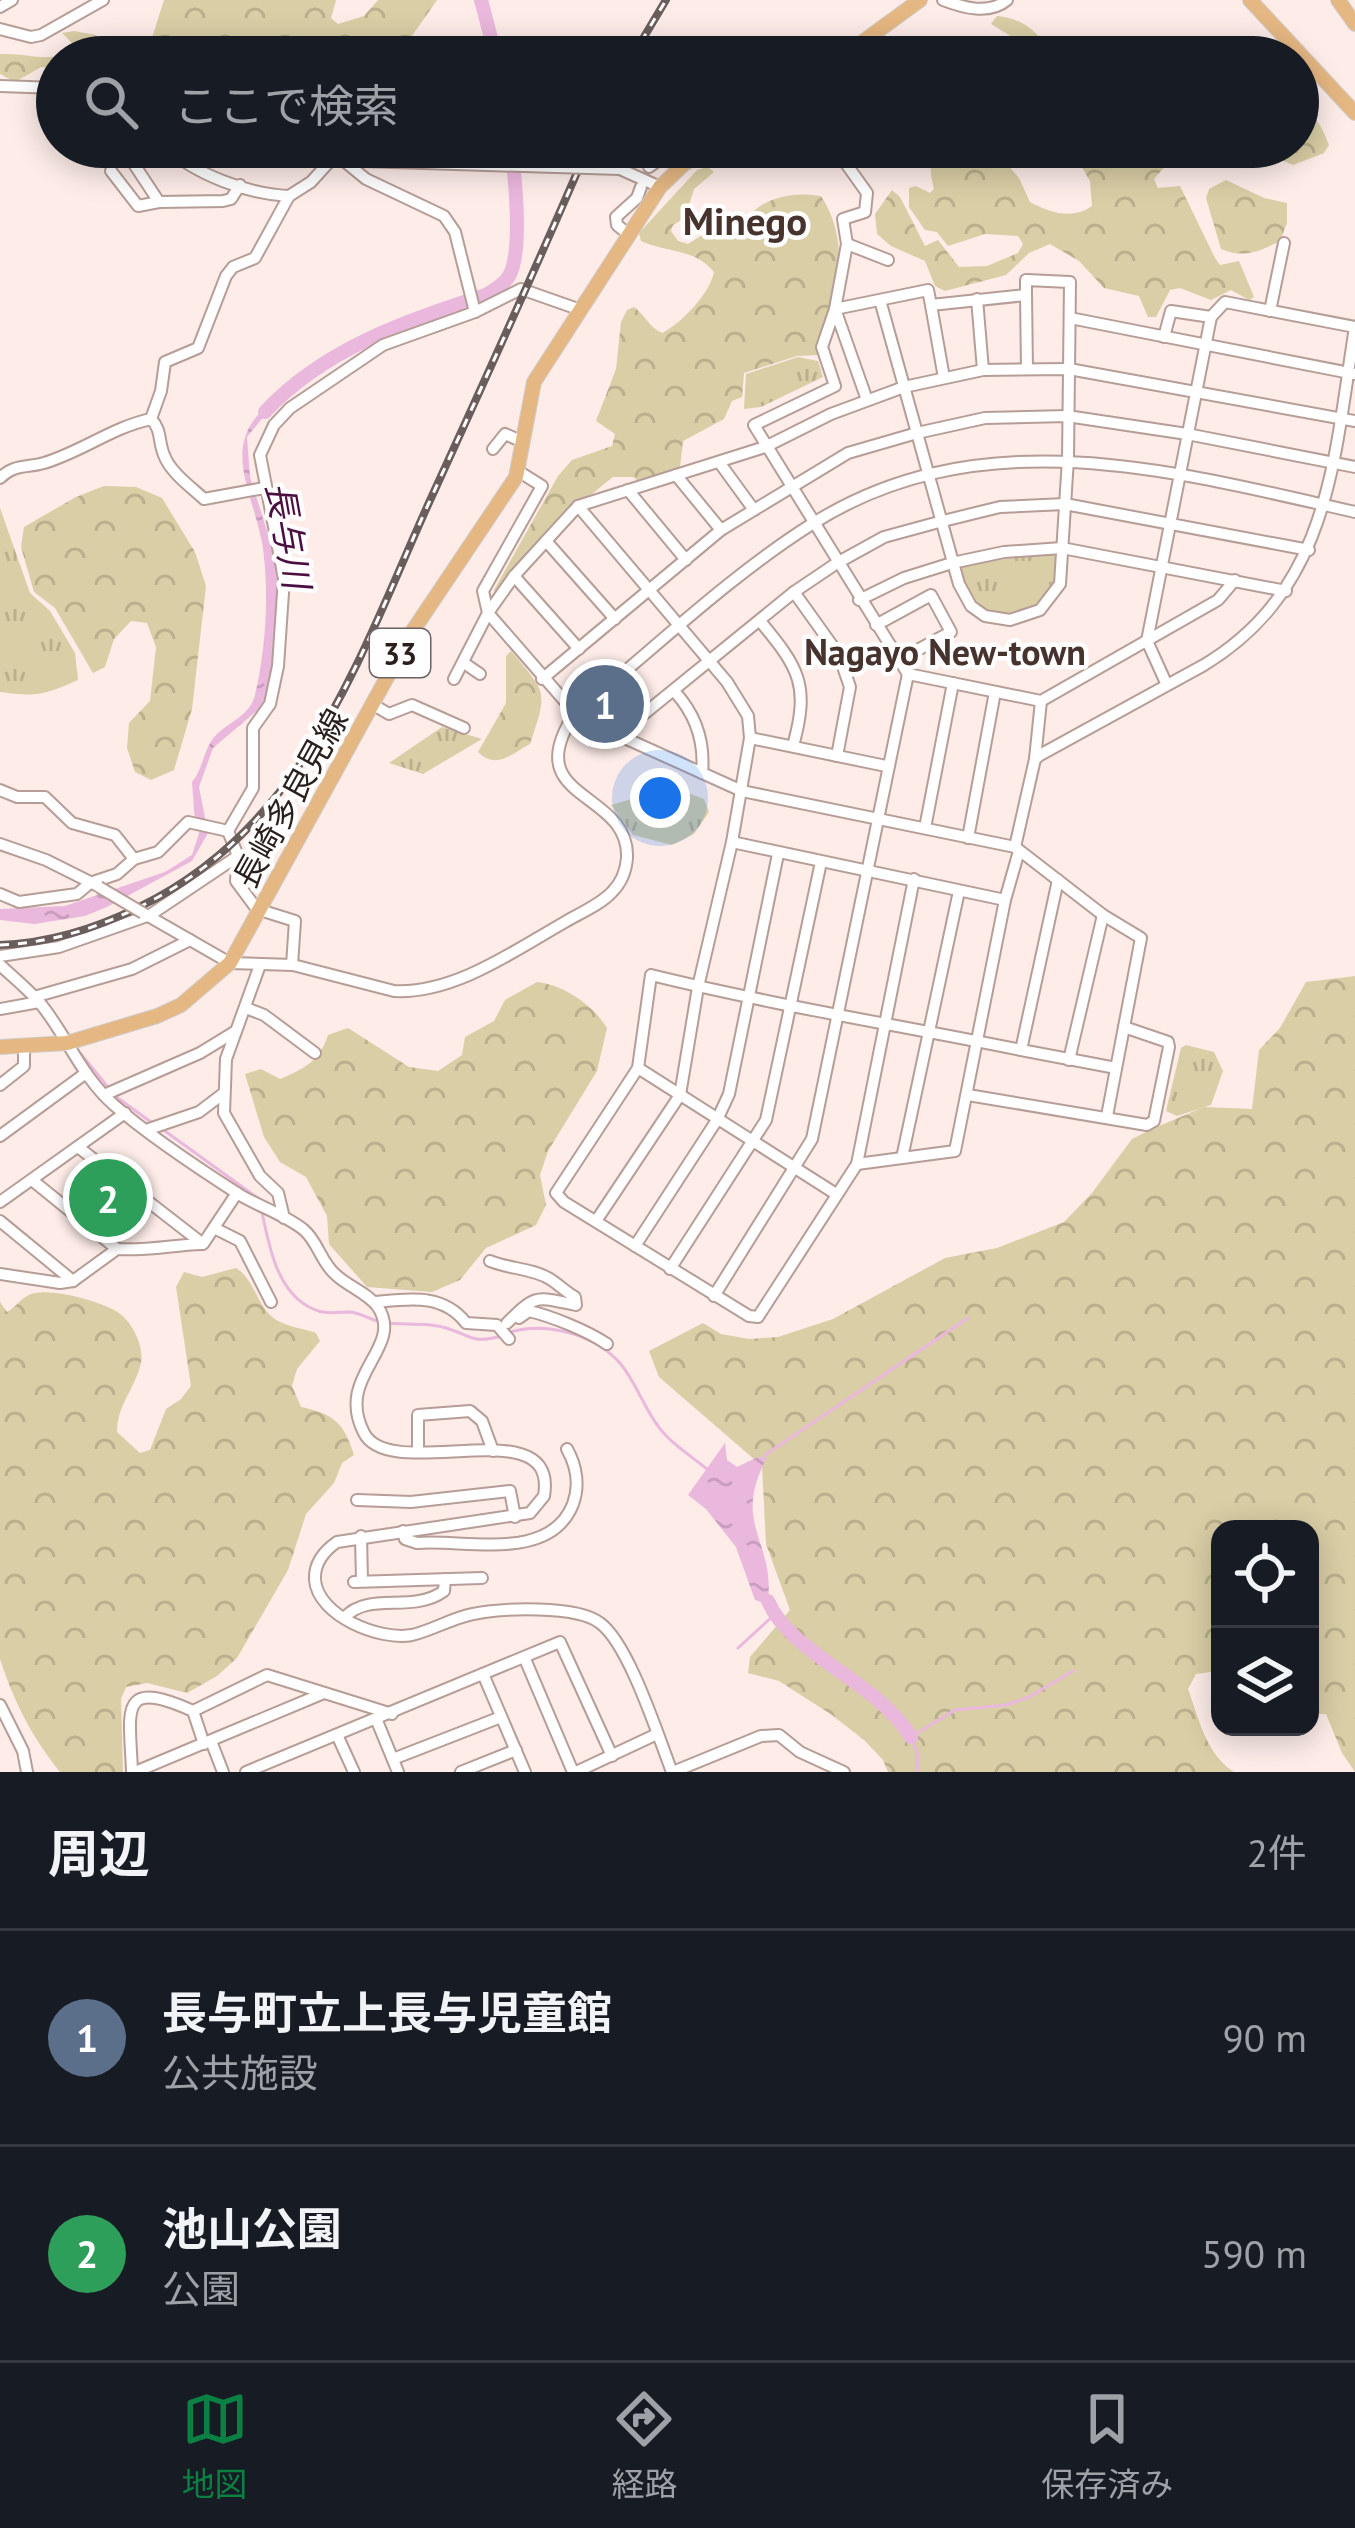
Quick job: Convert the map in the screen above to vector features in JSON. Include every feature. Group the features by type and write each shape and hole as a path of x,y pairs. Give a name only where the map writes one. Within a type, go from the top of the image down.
{"main road":[{"path":"871,36 920,0"},
{"path":"1250,0 1283,36"},
{"path":"1338,0 1355,25"},
{"path":"1319,74 1355,113"},
{"name":"長崎多良見線","path":"0,1047 67,1042 126,1027 182,1005 230,963 434,596 494,514 518,470 534,382 627,233 680,168"}],"street":[{"path":"0,7 12,0"},
{"path":"0,29 31,37 103,0"},
{"path":"943,0 978,9 1007,0"},
{"path":"0,86 36,87"},
{"path":"137,168 159,202"},
{"path":"195,168 289,196"},
{"path":"151,419 165,362 198,348 226,276 233,267 255,258 289,196 328,168"},
{"path":"350,168 444,216 455,232 474,310"},
{"path":"587,168 620,169 659,188"},
{"path":"849,168 867,193 865,212 842,219 847,244 836,309 821,347 835,386 754,425 908,674 1041,701 1218,600 1235,580"},
{"path":"111,171 139,206 223,201 231,199 240,185"},
{"path":"627,233 617,225 616,217 637,198 641,187"},
{"path":"1270,311 1284,243"},
{"path":"847,244 888,260"},
{"path":"880,300 952,563 971,606 998,620 1040,610 1060,584 1068,459 1070,282 1026,280 1027,369"},
{"path":"228,831 253,788 254,728 270,704 278,666 284,578 280,543 262,489 260,455 274,425 290,408 383,345 526,289 578,309"},
{"path":"836,309 928,290 944,378"},
{"path":"931,304 1026,295"},
{"path":"977,299 983,370"},
{"path":"1036,759 1167,685 1248,635 1286,591 1309,550 1322,504 1352,374 1355,328 1225,302 1211,317 1147,641 1167,685"},
{"path":"836,309 867,400"},
{"path":"1164,337 1171,310 1211,317"},
{"path":"1070,318 1352,374"},
{"path":"454,679 488,613 578,506 765,447 904,387 983,370 1069,369 1355,421"},
{"path":"542,679 721,530 848,453 917,433 986,418 1066,416 1355,467"},
{"path":"0,478 17,466 41,464 129,423 151,419"},
{"path":"151,419 159,427 163,454 172,470 204,499 262,489"},
{"path":"493,449 505,434 524,442"},
{"path":"0,844 46,860 230,963 292,965 328,971 376,988 411,992 488,965 614,890 624,873 625,839 606,811 572,789 560,766 558,743 575,713 752,567 812,523 868,494 993,462 1068,459 1115,463 1355,512"},
{"path":"719,462 754,510"},
{"path":"518,470 542,486 483,591 488,613 575,713 742,791 1017,849 1102,915 1141,938 1107,1116"},
{"path":"676,475 721,530"},
{"path":"628,490 686,560"},
{"path":"619,735 794,592 884,536 1000,507 1065,504 1309,550"},
{"path":"578,506 737,696 748,716 751,738 680,1095 596,1221"},
{"path":"546,541 615,619"},
{"path":"860,600 904,578 952,563 1004,552 1062,548 1286,591"},
{"path":"514,577 579,649"},
{"path":"794,592 839,655 850,687 836,756"},
{"path":"876,625 931,595 951,632 899,660"},
{"path":"760,621 798,675 803,709 793,746"},
{"path":"464,663 480,674"},
{"path":"714,1296 812,1139 908,674"},
{"path":"925,828 953,683"},
{"path":"675,692 690,709 701,737 702,772"},
{"path":"968,838 995,692"},
{"path":"856,1164 955,1150 1036,759 1041,701"},
{"path":"372,704 389,714 412,705 464,728"},
{"path":"751,738 886,766"},
{"path":"0,790 17,797 45,797 72,823 116,835 134,859"},
{"path":"0,894 19,902 77,893 117,874 134,859 158,852 188,822 228,831"},
{"path":"228,831 238,856 236,881 259,911 295,920 292,965"},
{"path":"732,842 1005,900"},
{"path":"634,1246 717,1120 729,1094 778,854"},
{"path":"0,956 59,947 146,914 238,856"},
{"path":"670,1269 766,1120 821,862"},
{"path":"914,879 884,1024 856,1164 758,1317 670,1269 556,1193 638,1068 651,975 790,1006 884,1024 928,1031 1116,1068"},
{"path":"1021,1050 1058,880"},
{"path":"902,1158 959,890"},
{"path":"1070,1060 1102,915"},
{"path":"0,1009 132,969 190,940"},
{"path":"260,964 226,1059 224,1113 260,1177 278,1193 284,1219"},
{"path":"0,965 37,1000 86,1073 124,1113 238,1193 311,1237 338,1277 375,1302 384,1322 381,1348 361,1376 356,1394 365,1435 378,1447 418,1452 524,1454 543,1472 546,1483 538,1506 515,1517 361,1536 327,1549 316,1569 318,1594 326,1606 380,1632 410,1635 472,1614 584,1614 599,1621 620,1645 673,1772 699,1768 760,1736 779,1735 800,1752 844,1772"},
{"path":"0,982 17,981"},
{"path":"246,1007 315,1053"},
{"path":"968,1095 1147,1125 1154,1121 1168,1042 1124,1027"},
{"path":"104,1095 200,1053 238,1030"},
{"path":"0,1084 24,1066 24,1048"},
{"path":"638,1068 836,1194"},
{"path":"0,1136 86,1073"},
{"path":"149,1130 199,1112 224,1093"},
{"path":"0,1202 124,1113"},
{"path":"78,1147 203,1244"},
{"path":"32,1180 116,1250 155,1252 169,1246 203,1244"},
{"path":"203,1244 238,1193"},
{"path":"0,1221 73,1280"},
{"path":"214,1228 240,1241 271,1302"},
{"path":"0,1274 60,1283 73,1280 116,1250"},
{"path":"490,1261 551,1279 575,1297 576,1304 544,1296 530,1300 505,1331"},
{"path":"375,1302 426,1297 466,1323 505,1331"},
{"path":"505,1331 529,1311 588,1331 608,1344"},
{"path":"418,1452 418,1415 470,1411 482,1421 493,1451"},
{"path":"403,1532 405,1539 417,1544 514,1543 545,1535 565,1520 577,1490 567,1448"},
{"path":"357,1500 411,1502 510,1491 515,1517"},
{"path":"361,1536 358,1582 482,1578"},
{"path":"345,1617 355,1606 419,1604 433,1599 444,1591 445,1580"},
{"path":"246,1772 560,1642 612,1756"},
{"path":"525,1659 574,1772 657,1734"},
{"path":"483,1674 525,1772"},
{"path":"193,1712 267,1676 392,1714"},
{"path":"224,1772 207,1743 193,1712 162,1697 148,1695 136,1701 130,1712 134,1772 207,1743 324,1693"},
{"path":"0,1705 23,1751 27,1772"},
{"path":"377,1720 396,1766 501,1717"},
{"path":"338,1736 354,1772"},
{"path":"461,1772 516,1750"}],"green space":[{"path":"164,0 336,0 331,18 338,24 364,16 378,0 437,0 412,36 153,36"},
{"path":"997,16 1010,18 1039,36 1011,36 991,24"},
{"path":"74,31 97,36 65,36 62,33"},
{"path":"0,54 36,56 36,70 15,82 0,74"},
{"path":"1319,125 1329,145 1319,155"},
{"path":"1010,168 1030,202 1069,214 1092,206 1090,181 1082,168 1164,168 1154,179 1158,188 1180,186 1215,258 1220,265 1239,261 1254,297 1249,300 1231,290 1211,300 1180,288 1170,290 1156,317 1148,317 1139,296 1104,288 1079,261 1050,244 1029,253 1006,275 945,291 935,286 925,261 877,234 875,214 892,190 925,246 938,240 959,267 987,266 1018,253 1023,244 1018,236 985,234 948,246 937,232 925,230 909,207 909,188 930,193 934,189 931,169"},
{"path":"697,170 714,172 694,189 685,218 671,231 678,241 688,244 709,231 744,223 759,207 778,198 821,196 834,222 839,265 819,355 797,356 744,373 742,397 732,401 724,419 683,441 680,467 640,482 633,477 613,477 566,518 497,597 494,590 558,476 572,460 612,446 615,434 596,421 616,369 621,322 627,310 634,307 662,333 694,307 707,289 714,272 706,264 641,241 639,233"},
{"path":"1226,180 1287,203 1287,223 1280,241 1244,254 1221,249 1206,198 1209,189"},
{"path":"798,357 818,361 823,377 761,407 744,409 746,374"},
{"path":"104,486 136,487 162,498 195,552 206,586 192,709 174,770 151,780 135,772 127,748 129,723 150,701 156,647 147,623 131,621 114,639 105,667 93,673 55,608 34,592 21,547 24,527"},
{"path":"0,508 30,593 50,611 75,653 78,680 48,692 0,692"},
{"path":"1058,552 1056,579 1047,599 1017,614 980,608 958,570 961,565"},
{"path":"511,651 538,685 540,713 530,744 491,760 478,752 506,703 506,656"},
{"path":"442,727 482,739 423,774 389,763"},
{"path":"672,787 704,799 709,812 694,834 672,845 633,835 611,805"},
{"path":"1355,976 1355,1772 1326,1714 1319,1714 1319,1520 1211,1520 1211,1672 1196,1674 1188,1689 1210,1746 1234,1772 888,1772 864,1740 832,1715 779,1681 748,1673 750,1657 790,1610 766,1544 762,1466 659,1377 649,1351 703,1323 721,1334 778,1337 833,1319 945,1258 997,1248 1064,1222 1132,1139 1204,1107 1252,1109 1259,1050 1280,1028 1306,982"},
{"path":"537,982 577,997 607,1028 597,1071 548,1151 540,1175 546,1205 536,1225 486,1248 460,1280 432,1292 367,1287 329,1244 327,1216 306,1177 280,1162 264,1137 245,1074 261,1069 280,1079 289,1075 316,1058 328,1035 348,1028 409,1067 438,1071 462,1055 465,1037 494,1021 505,1000"},
{"path":"1181,1048 1214,1052 1223,1071 1211,1105 1177,1116 1166,1111"},
{"path":"236,1268 271,1316 316,1333 320,1341 297,1369 292,1386 301,1407 330,1417 342,1428 354,1455 342,1463 334,1483 306,1514 288,1570 237,1658 187,1693 147,1683 126,1687 121,1699 123,1772 60,1772 25,1718 0,1659 0,1302 7,1312 29,1295 61,1294 101,1304 124,1317 136,1335 141,1356 117,1432 140,1453 150,1450 166,1409 191,1386 176,1287 184,1272 202,1277"}],"water":[{"path":"278,399 247,437 250,477 279,569 279,621 270,691 259,709 213,748 199,787 208,833 192,861 109,906 85,916 34,924 0,920 0,909 65,906 165,872 192,855 200,830 195,822 192,782 212,740 249,708 259,677 265,566 243,449 247,431"},
{"path":"725,1443 727,1460 737,1467 767,1457 753,1500 768,1580 764,1603 755,1600 736,1547 706,1509 688,1495"}],"waterway":[{"name":"長与川","path":"481,0 490,36"},
{"name":"長与川","path":"265,412 339,354 396,327 486,295 504,282 513,265 517,232 513,168"},
{"path":"80,1053 107,1086"},
{"path":"115,1096 151,1122"},
{"path":"165,1131 259,1199"},
{"path":"262,1212 277,1267 301,1302 318,1311 354,1313 377,1321"},
{"path":"765,1455 968,1318"},
{"path":"386,1323 434,1325 477,1339 498,1337"},
{"path":"507,1333 552,1329 581,1337 608,1352 625,1369 663,1432 707,1469"},
{"path":"768,1601 795,1637 878,1700 911,1737"},
{"path":"738,1648 774,1615"},
{"path":"917,1772 918,1755 911,1737 955,1710 1006,1705 1073,1671"}],"railway":[{"path":"645,36 666,0"},
{"path":"0,945 71,934 139,907 197,873 246,831 287,783 352,674 579,168"}],"place":[{"name":"長与町立上長与児童館","path":"605,704"},
{"name":"池山公園","path":"108,1198"}],"district":[{"name":"Minego","path":"745,220"},
{"name":"Nagayo New-town","path":"945,651"}]}
